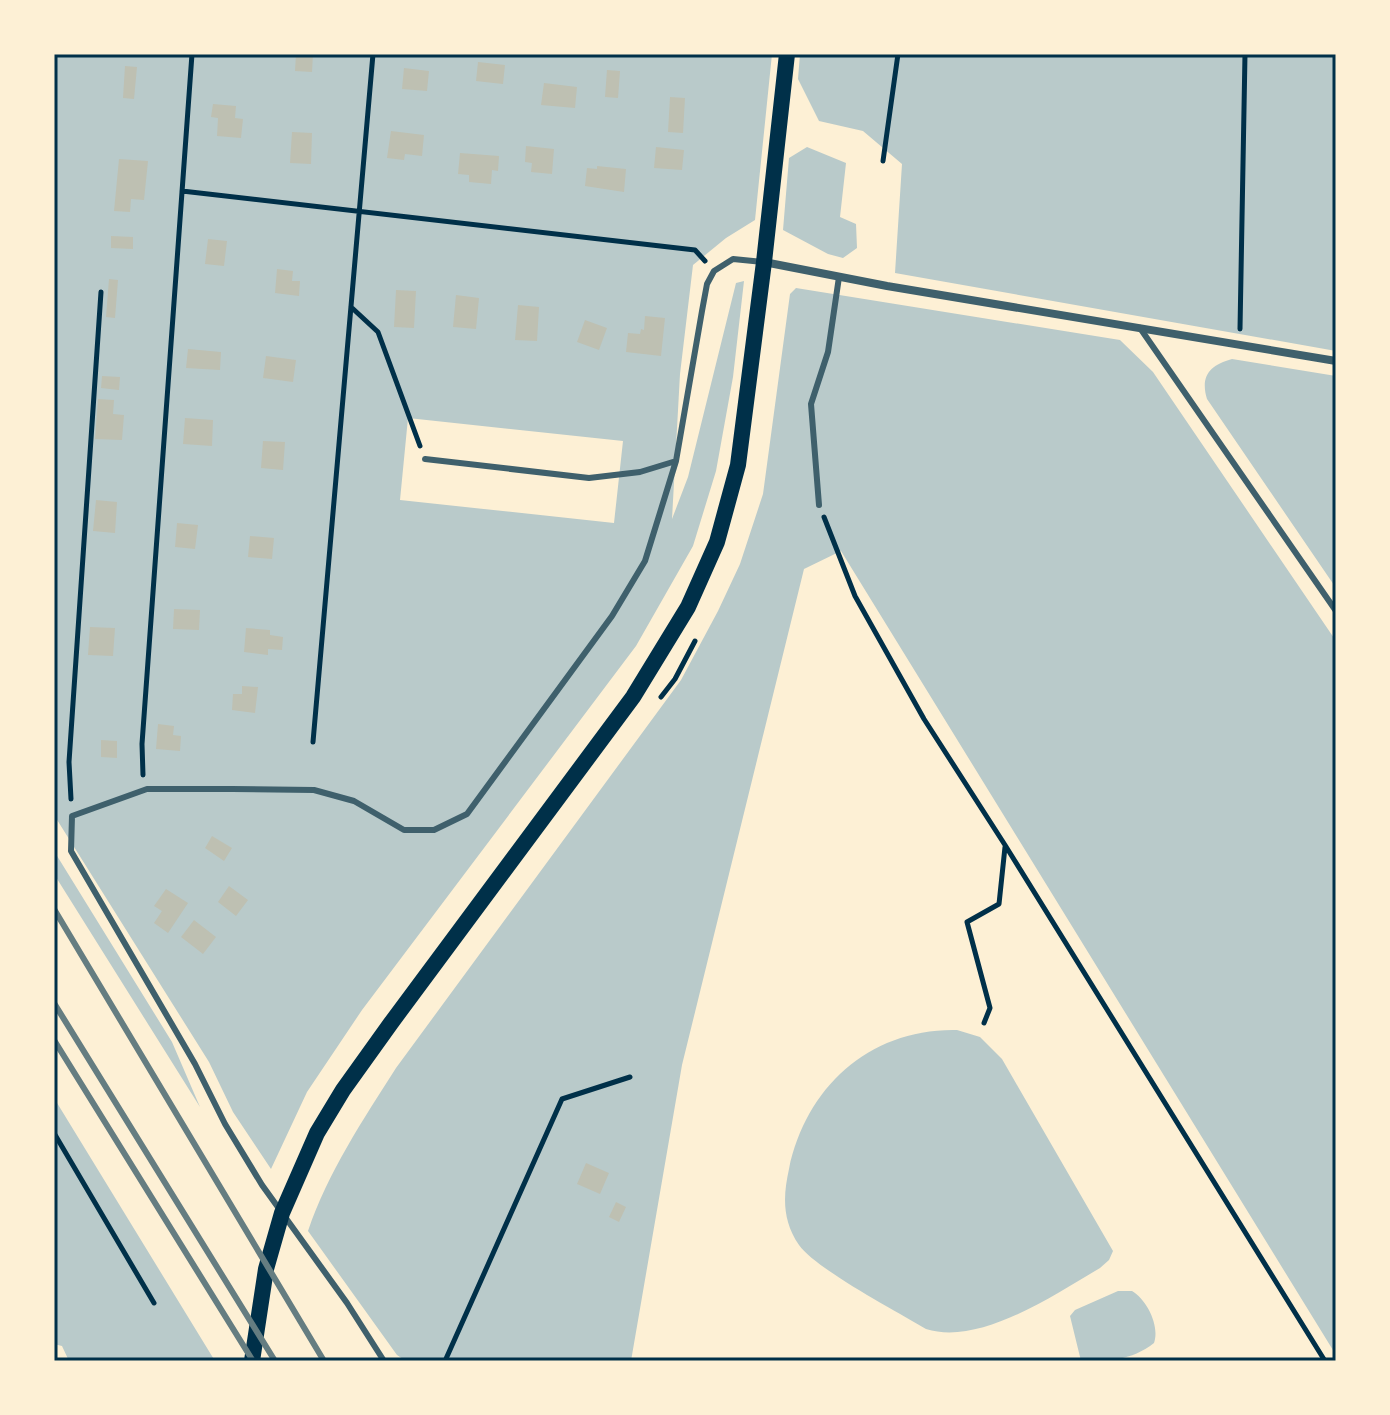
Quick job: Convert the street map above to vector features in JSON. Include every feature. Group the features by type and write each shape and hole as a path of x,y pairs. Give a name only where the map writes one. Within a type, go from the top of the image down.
{"main road":[{"path":"252,1361 266,1269 289,1195 317,1133 343,1090 633,697 688,607 717,542 738,465 787,54"}],"street":[{"path":"764,262 1336,361"}],"lane":[{"path":"384,1361 347,1303 262,1185 225,1124 195,1064 71,851 72,816 147,789 314,790 354,801 404,830 434,830 467,814 612,616 645,561 676,461 707,284 714,271 733,259 764,262"},
{"path":"819,505 811,404 828,352 839,277"},
{"path":"1139,326 1336,611"},
{"path":"425,459 589,478 640,472 676,461"}],"path":[{"path":"147,789 141,767 142,744 192,54"},
{"path":"313,742 373,54"},
{"path":"883,161 898,54"},
{"path":"1239,344 1245,54"},
{"path":"182,191 695,250"},
{"path":"72,816 69,762 101,292"},
{"path":"350,307 378,332 425,459"},
{"path":"819,505 855,596 924,719 1325,1361"},
{"path":"984,1023 990,1008 967,922 999,904 1005,845"},
{"path":"445,1361 562,1099 630,1077"},
{"path":"54,1133 154,1303"}],"shaded area":[{"path":"54,54 772,54 755,220 726,238 693,265 680,374 672,519 688,477 736,283 744,281 733,377 716,471 693,546 636,646 362,1010 307,1092 271,1169 233,1112 209,1062 54,815","holes":["408,418 623,441 614,523 400,500"]},
{"path":"800,54 1336,54 1336,351 895,273 902,164 863,131 819,121 798,79"},
{"path":"807,147 846,163 840,217 856,224 857,248 843,258 828,254 783,230 789,158"},
{"path":"796,288 1120,340 1153,372 1336,641 1336,1355 841,551 804,569 682,1065 631,1361 406,1361 397,1355 308,1231 336,1167 396,1068 681,680 718,611 740,564 763,494 790,294"},
{"path":"1232,359 1336,376 1336,588 1207,399 1205,384 1209,373"},
{"path":"54,851 172,1042 200,1107 54,874"},
{"path":"957,1030 980,1037 1002,1059 1113,1251 1100,1268 1039,1304 993,1324 947,1332 926,1329 808,1255 793,1236 785,1198 789,1169 810,1112 827,1088 847,1068 870,1051 896,1039 926,1032"},
{"path":"54,1098 215,1361 69,1361 62,1346 54,1344"},
{"path":"1118,1291 1132,1291 1147,1307 1154,1321 1154,1343 1128,1357 1081,1361 1070,1316 1075,1310"}],"building":[{"path":"296,54 313,54 312,72 295,71"},
{"path":"478,62 505,65 503,84 476,81"},
{"path":"125,66 137,67 134,99 123,98"},
{"path":"404,68 429,71 427,91 402,89"},
{"path":"607,70 620,71 618,98 605,97"},
{"path":"544,83 577,87 575,108 541,105"},
{"path":"670,97 685,98 683,133 668,132"},
{"path":"213,104 236,106 235,118 243,119 241,138 217,136 218,118 211,117"},
{"path":"391,131 424,135 422,156 405,154 404,160 387,158"},
{"path":"292,132 312,133 311,164 290,163"},
{"path":"526,146 554,149 552,174 531,172 532,163 525,162"},
{"path":"656,147 684,150 682,170 654,168"},
{"path":"460,153 499,156 498,171 492,170 491,184 469,182 469,175 458,174"},
{"path":"119,159 148,161 144,200 131,199 130,212 114,211"},
{"path":"597,166 626,169 624,192 585,186 587,168 597,169"},
{"path":"111,236 133,237 133,249 111,248"},
{"path":"208,239 227,241 224,266 205,264"},
{"path":"277,269 293,271 292,281 300,281 299,296 275,293"},
{"path":"109,279 118,280 115,318 106,317"},
{"path":"396,290 416,291 414,328 394,327"},
{"path":"456,295 479,298 476,329 453,327"},
{"path":"518,305 539,307 537,341 515,340"},
{"path":"645,316 665,318 661,356 626,352 628,333 640,334 641,329 644,330"},
{"path":"585,320 607,328 599,350 577,342"},
{"path":"188,349 221,352 220,370 186,368"},
{"path":"266,356 296,360 293,382 263,378"},
{"path":"102,376 120,377 119,390 101,388"},
{"path":"98,399 114,400 113,414 124,415 122,440 95,439"},
{"path":"185,418 213,420 212,446 183,444"},
{"path":"263,441 285,442 283,470 261,468"},
{"path":"96,500 117,502 115,533 93,531"},
{"path":"177,523 198,525 195,549 175,547"},
{"path":"250,536 274,538 272,559 248,557"},
{"path":"174,609 200,610 199,630 173,629"},
{"path":"90,627 115,628 113,656 88,655"},
{"path":"246,628 270,630 270,635 283,637 282,650 268,649 268,655 244,652"},
{"path":"242,686 258,687 255,713 232,710 233,694 242,694"},
{"path":"158,724 174,726 173,735 181,736 180,751 156,749"},
{"path":"101,740 117,741 117,758 101,757"},
{"path":"212,836 232,848 224,861 205,848"},
{"path":"229,886 248,900 236,916 218,902"},
{"path":"166,889 188,903 168,933 154,923 162,911 154,906"},
{"path":"194,920 216,937 203,954 181,937"},
{"path":"586,1163 609,1173 600,1194 577,1184"},
{"path":"616,1202 626,1207 619,1222 609,1217"}],"railway":[{"path":"54,909 324,1361"},
{"path":"54,1003 275,1361"},
{"path":"54,1040 253,1361"}]}
